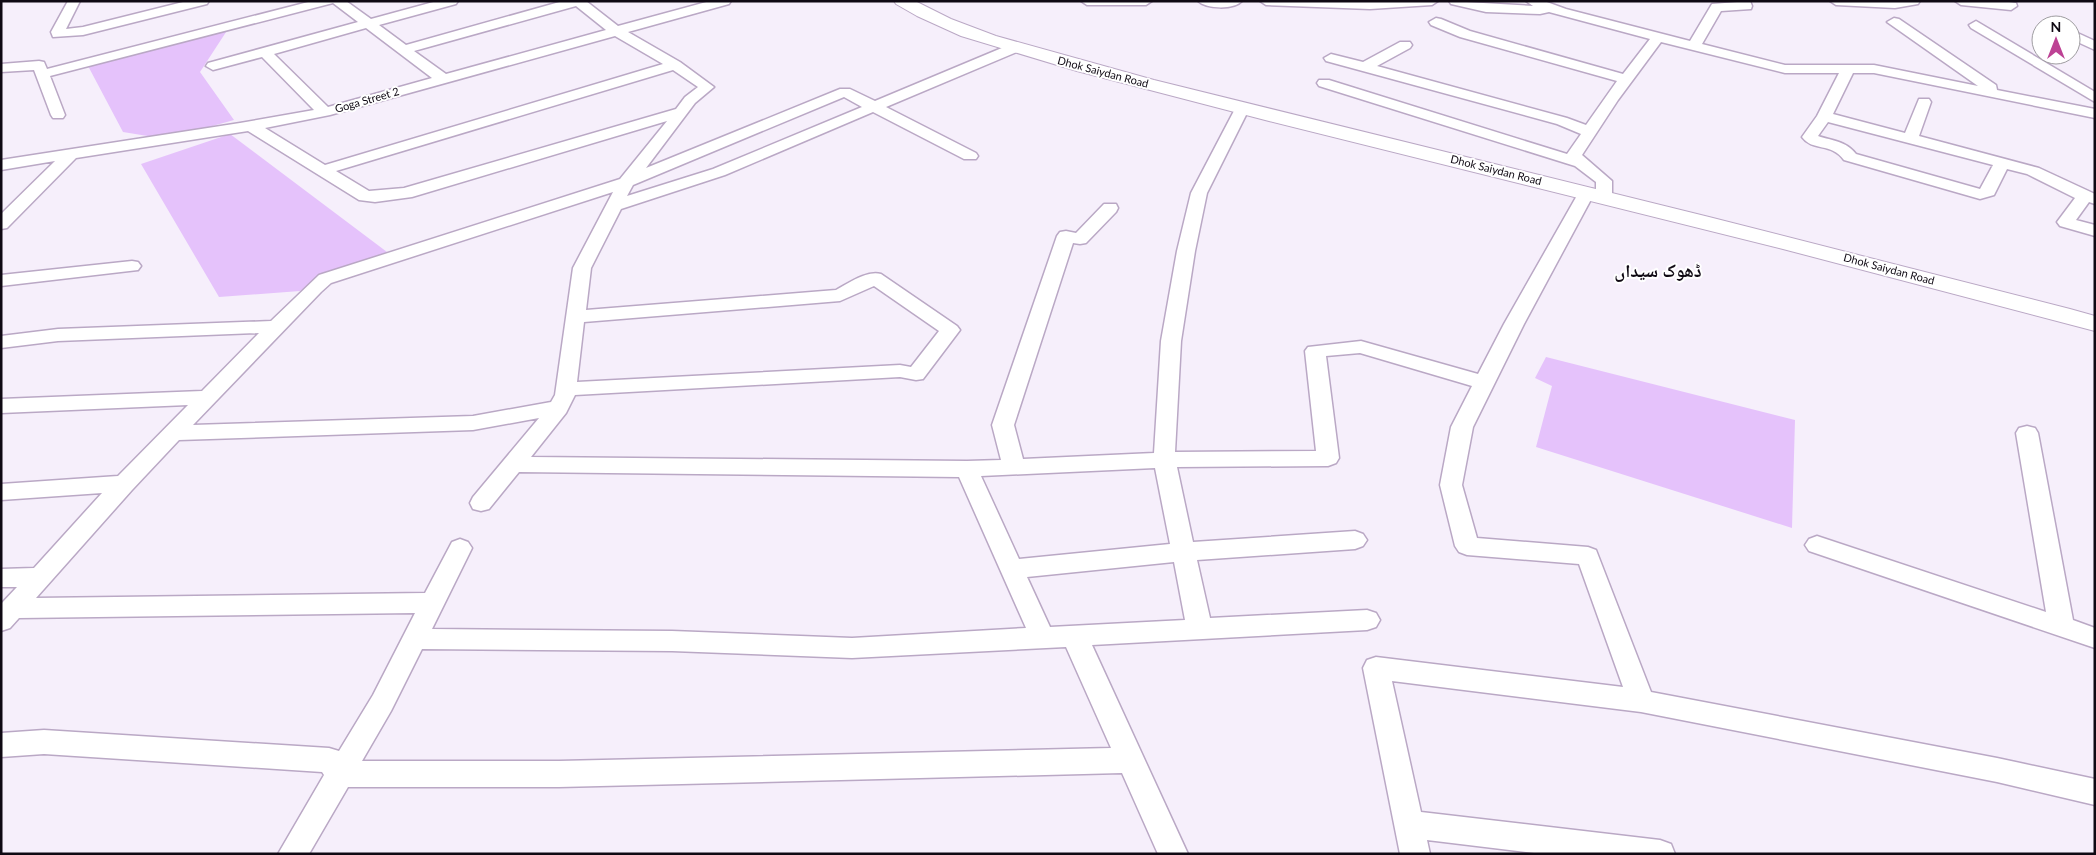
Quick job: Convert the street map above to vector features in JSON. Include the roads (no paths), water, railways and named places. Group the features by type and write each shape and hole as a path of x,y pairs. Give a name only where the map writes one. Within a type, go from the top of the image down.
{"main road":[{"name":"Dhok Saiydan Road","path":"902,1 921,12 1014,48 1242,109 1596,194 1849,258 2095,324"}],"street":[{"path":"74,1 58,34 83,31 197,3 216,30"},
{"path":"138,18 143,1"},
{"path":"42,74 328,1"},
{"path":"338,1 443,79"},
{"path":"213,66 452,1"},
{"path":"404,50 578,1 616,31 707,86 690,100 626,182 582,268 574,317 566,395 559,408 481,503"},
{"path":"1087,1 1146,1"},
{"path":"1204,1 1230,4 1236,1"},
{"path":"1266,1 1329,3 1432,1"},
{"path":"1455,1 1486,8 1540,10 1549,8"},
{"path":"1532,1 1549,8 1657,38 1785,69 1874,69 2095,114"},
{"path":"1692,47 1717,7 1723,5 1746,6 1744,1"},
{"path":"1836,1 1895,4 1914,1"},
{"path":"1961,1 2011,6 2005,1"},
{"name":"Goga Street 2","path":"1,165 251,126 325,112 721,2"},
{"path":"1436,22 1465,34 1626,79"},
{"path":"1894,22 2000,94"},
{"path":"1976,25 2095,98"},
{"path":"1577,162 1574,155 1626,79 1657,38"},
{"path":"2081,39 2095,46"},
{"path":"1365,67 1405,45"},
{"path":"613,206 719,172 1014,48"},
{"path":"265,52 325,112"},
{"path":"1331,58 1562,121 1590,132"},
{"path":"1,68 39,65 58,115"},
{"path":"324,170 675,65"},
{"path":"1848,70 1824,116 1810,137 1813,140 1838,146 1844,149 1850,157 1980,194 1988,192 2002,162"},
{"path":"1324,83 1577,162 1594,171 1604,181 1514,324 1462,427 1451,485 1467,546 1588,556 1641,701"},
{"path":"7,614 124,484 206,398 325,279 626,182 845,92 877,106 970,156"},
{"path":"1911,138 1924,102"},
{"path":"1200,630 1164,460 1171,342 1186,251 1199,193 1242,109"},
{"path":"251,126 366,196 375,197 406,193 682,112"},
{"path":"1824,116 2033,170 2090,197 2066,222 2095,231"},
{"path":"1,224 72,154"},
{"path":"1014,467 1003,425 1066,236 1080,238 1110,208"},
{"path":"1,281 132,266"},
{"path":"566,388 900,371 916,374 950,330 875,278 840,295 574,317"},
{"path":"1,342 58,335 276,327"},
{"path":"512,464 967,469 1164,460 1328,458 1315,351 1361,347 1485,382"},
{"path":"1,406 206,398"},
{"path":"173,433 473,424 559,408"},
{"path":"2027,433 2061,626"},
{"path":"967,469 1043,639"},
{"path":"1,492 124,484"},
{"path":"1012,569 1184,552 1355,540"},
{"path":"1817,545 2095,638"},
{"path":"293,854 382,703 460,548"},
{"path":"1,578 40,577"},
{"path":"7,614 432,603"},
{"path":"414,639 672,641 852,648 1367,620"},
{"path":"1075,637 1173,854"},
{"path":"1415,854 1376,668 1641,701 1997,770 2095,792"},
{"path":"1,745 44,742 329,760 340,774"},
{"path":"340,774 559,774 1130,760"},
{"path":"1408,824 1660,854"}],"district":[{"name":"ڈھوک سیداں","path":"1658,271"}]}
